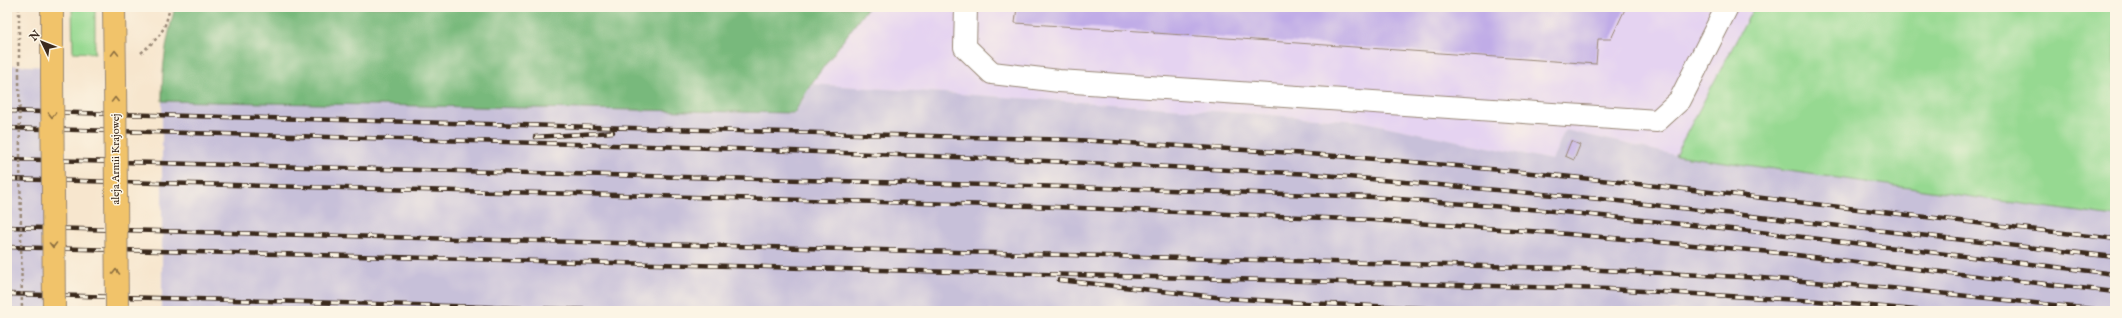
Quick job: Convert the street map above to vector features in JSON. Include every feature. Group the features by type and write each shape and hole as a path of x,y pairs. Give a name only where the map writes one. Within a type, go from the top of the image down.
{"main road":[{"path":"52,7 54,311"},
{"name":"aleja Armii Krajowej","path":"114,7 117,311"}],"lane":[{"path":"966,7 965,47 992,73 1059,81 1657,121 1680,100 1727,7"}],"path":[{"path":"20,7 22,311"},
{"path":"141,53 160,36 165,29 170,7"}],"shaded area":[{"path":"868,7 1754,7 1675,155 1565,130 1552,160 1359,121 811,84"},
{"path":"7,65 48,67 51,311 7,311"},
{"path":"811,84 1359,121 1552,160 1565,130 1675,155 2115,217 2115,311 162,311 162,101 794,113"}],"green space":[{"path":"72,7 95,7 95,53 73,52"},
{"path":"175,7 868,7 811,84 794,113 162,101 165,53"},
{"path":"1754,7 2115,7 2115,217 1675,155"}],"building":[{"path":"1017,7 1626,7 1611,39 1598,39 1596,64 1015,23"},
{"path":"1571,141 1580,145 1574,160 1565,156"}],"railway":[{"path":"7,111 1076,140 1198,147 1400,161 1490,169 1758,197 2115,239"},
{"path":"7,128 685,147 1007,159 1313,174 1600,199 2115,257"},
{"path":"535,137 613,132"},
{"path":"7,159 1140,189 1372,197 1543,210 1760,232 2115,274"},
{"path":"7,179 1031,206 1373,220 1556,233 1761,251 2115,292"},
{"path":"7,227 1561,268 1762,278 1891,288 2112,311"},
{"path":"7,247 1609,289 1817,301 1927,311"},
{"path":"1059,280 1225,298 1492,311"},
{"path":"7,294 637,311"}]}
